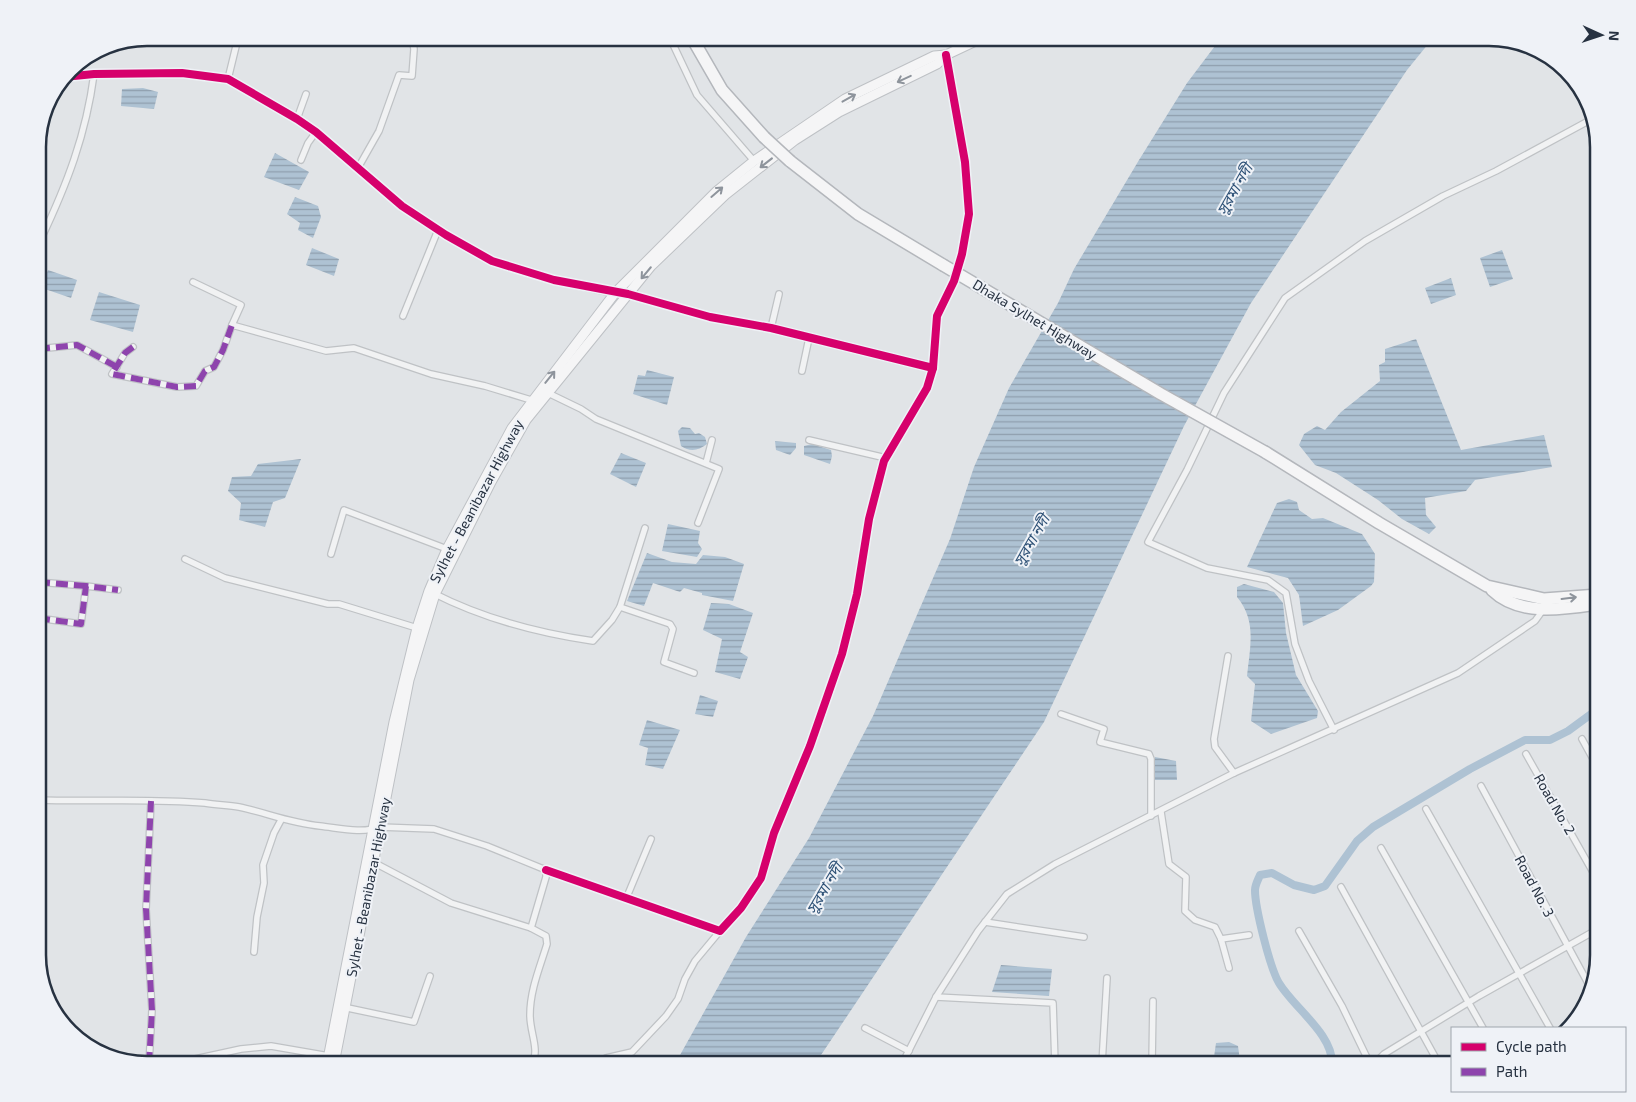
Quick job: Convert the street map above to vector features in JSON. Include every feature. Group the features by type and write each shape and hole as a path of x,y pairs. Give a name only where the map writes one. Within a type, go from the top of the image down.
{"highway":[{"name":"Dhaka Sylhet Highway","path":"697,46 722,90 764,137 790,161 858,214 1161,394 1266,452 1379,523 1487,586 1544,604 1590,597"}],"main road":[{"path":"946,55 965,46"},
{"name":"Sylhet - Beanibazar Highway","path":"332,1056 403,677 417,628 447,549 512,428 531,400 615,293 691,216 754,161 846,99 934,56 946,55"},
{"name":"Sylhet - Beanibazar Highway","path":"342,1007 373,862 376,828 409,680 432,592 526,420 628,294 683,234 725,195 795,140 839,112 937,64 946,55"}],"street":[{"path":"228,79 236,46"},
{"path":"358,168 379,131 399,75 412,76 413,46"},
{"path":"674,46 697,95 754,161"},
{"path":"615,1056 632,1052 666,1016 678,999 685,979 695,961 741,908 760,878 774,833 810,746 842,654 857,594 870,519 886,458 927,388 933,368 937,316 954,281 962,254 968,214 963,145 946,55"},
{"path":"76,76 94,74 182,73 228,79 316,132 402,206 438,230 492,261 554,280 628,294 710,317 771,328 933,368"},
{"path":"46,224 77,155 89,114 94,74"},
{"path":"297,119 306,94"},
{"path":"1334,730 1309,681 1295,644 1286,593 1268,580 1207,568 1148,542 1187,470 1224,393 1285,298 1365,240 1442,196 1496,171 1586,122"},
{"path":"301,160 308,143 316,132"},
{"path":"402,316 438,230"},
{"path":"133,347 125,352 112,374 177,387 196,386 205,371 214,367 241,305 193,282"},
{"path":"771,328 779,294"},
{"path":"232,325 326,351 354,348 431,374 485,386 531,400"},
{"path":"802,371 809,338"},
{"path":"46,348 77,345 117,367"},
{"path":"548,393 581,409 596,419 706,463 720,471 698,523"},
{"path":"706,463 712,440"},
{"path":"809,440 886,458"},
{"path":"331,554 344,510 447,549"},
{"path":"432,592 466,608 528,628 557,636 593,641 612,620 620,607 645,528"},
{"path":"184,559 226,578 328,604 339,604 417,628"},
{"path":"46,583 118,590"},
{"path":"46,619 81,624 86,586"},
{"path":"906,1056 936,996 985,922 1007,894 1039,873 1234,773 1334,730 1458,673 1535,621 1544,604"},
{"path":"620,607 670,624 673,629 664,662 694,673"},
{"path":"1228,656 1214,739 1215,746 1234,773"},
{"path":"1061,714 1104,729 1100,742 1149,754 1151,759 1151,816"},
{"path":"1582,739 1590,754"},
{"name":"Road No. 2","path":"1526,754 1590,867"},
{"name":"Road No. 3","path":"1481,786 1586,980"},
{"path":"46,800 151,801 240,808 281,820 355,830 376,828 434,829 487,846 546,870 720,931"},
{"path":"149,1056 152,1010 146,909 151,801"},
{"path":"1426,809 1549,1027"},
{"path":"1161,812 1169,864 1186,877 1185,911 1195,920 1215,927 1221,939 1229,968"},
{"path":"254,952 257,917 264,883 263,865 274,833 281,820"},
{"path":"626,899 651,838"},
{"path":"1381,848 1482,1027"},
{"path":"373,862 451,903 531,928 546,936 547,944 531,995 530,1017 536,1056"},
{"path":"531,928 546,877 546,870"},
{"path":"1341,887 1436,1056"},
{"path":"985,922 1084,937"},
{"path":"1299,930 1342,1006 1366,1056"},
{"path":"1382,1056 1468,1002 1590,934"},
{"path":"1221,939 1249,935"},
{"path":"342,1007 414,1022 430,976"},
{"path":"1102,1056 1107,978"},
{"path":"936,996 1053,1003 1054,1056"},
{"path":"1152,1001 1152,1056"},
{"path":"865,1028 909,1051"},
{"path":"209,1056 241,1049 271,1046 308,1056"}],"water":[{"name":"সুরমা নদী","path":"1215,46 1426,46 1407,70 1251,303 1184,426 1044,722 820,1056 679,1056 746,937 809,838 873,716 950,539 974,467 1009,388 1058,303 1074,269 1187,83"},
{"path":"143,88 158,92 154,109 121,106 122,89"},
{"path":"275,153 309,172 299,190 264,177"},
{"path":"295,197 318,206 321,217 313,238 298,230 300,223 287,214"},
{"path":"312,248 339,259 334,276 306,265"},
{"path":"1502,250 1513,279 1490,287 1480,258"},
{"path":"48,270 77,280 71,298 46,289"},
{"path":"1451,278 1456,295 1431,304 1425,288"},
{"path":"99,292 140,305 133,332 90,320"},
{"path":"1416,339 1461,450 1544,435 1552,467 1475,480 1466,491 1425,498 1426,515 1436,527 1429,534 1402,519 1378,500 1336,473 1315,465 1299,445 1304,434 1317,426 1325,430 1341,412 1380,381 1379,365 1385,362 1385,349"},
{"path":"647,370 674,377 667,405 633,394 638,375 645,376"},
{"path":"682,427 690,428 695,434 699,433 705,437 707,444 694,450 681,446 678,431"},
{"path":"775,441 796,443 796,448 790,455 776,450"},
{"path":"812,444 831,450 830,464 804,455 804,446"},
{"path":"621,453 646,463 636,487 610,474"},
{"path":"301,459 285,498 273,502 265,527 239,520 241,503 228,491 232,477 251,476 258,464"},
{"path":"1289,499 1297,502 1299,510 1312,519 1323,518 1362,534 1375,554 1374,582 1371,586 1338,610 1303,626 1299,595 1288,578 1247,567 1277,503"},
{"path":"668,524 700,531 698,543 702,549 697,557 662,551"},
{"path":"647,553 672,562 696,564 703,555 725,557 744,564 733,601 702,595 702,593 684,588 680,592 653,583 644,606 627,601"},
{"path":"1244,584 1274,592 1283,603 1286,633 1296,675 1318,711 1317,718 1271,734 1251,721 1255,684 1247,676 1251,635 1250,625 1243,606 1237,597 1237,587"},
{"path":"711,603 729,604 753,613 740,652 748,657 740,679 715,672 722,639 703,630"},
{"path":"700,695 718,701 713,717 695,714"},
{"path":"647,720 680,730 663,769 645,765 648,748 639,745"},
{"path":"1155,757 1176,761 1177,780 1154,780"},
{"path":"1001,965 1052,969 1049,996 992,992"},
{"path":"1229,1042 1238,1046 1239,1056 1214,1056 1216,1043"}],"waterway":[{"path":"1331,1056 1320,1032 1279,983 1271,965 1257,910 1255,888 1260,875 1272,873 1294,885 1314,890 1325,886 1357,841 1373,827 1470,769 1525,740 1550,740 1568,731 1590,715"}],"marked path":[{"path":"133,347 125,353 112,374 177,387 196,386 205,371 214,367 223,350 232,325"},
{"path":"46,348 77,345 117,367"},
{"path":"46,583 86,586"},
{"path":"46,619 81,624 86,586 118,590"},
{"path":"149,1056 152,1010 146,909 151,801"}],"cycle path":[{"path":"546,870 720,931 741,908 761,878 774,833 810,746 842,654 857,594 869,519 884,461 927,388 933,368 937,316 954,281 962,254 969,214 965,162 946,55"},
{"path":"76,76 182,73 228,79 316,132 402,206 446,235 492,261 554,280 628,294 710,317 771,328 933,368"}]}
